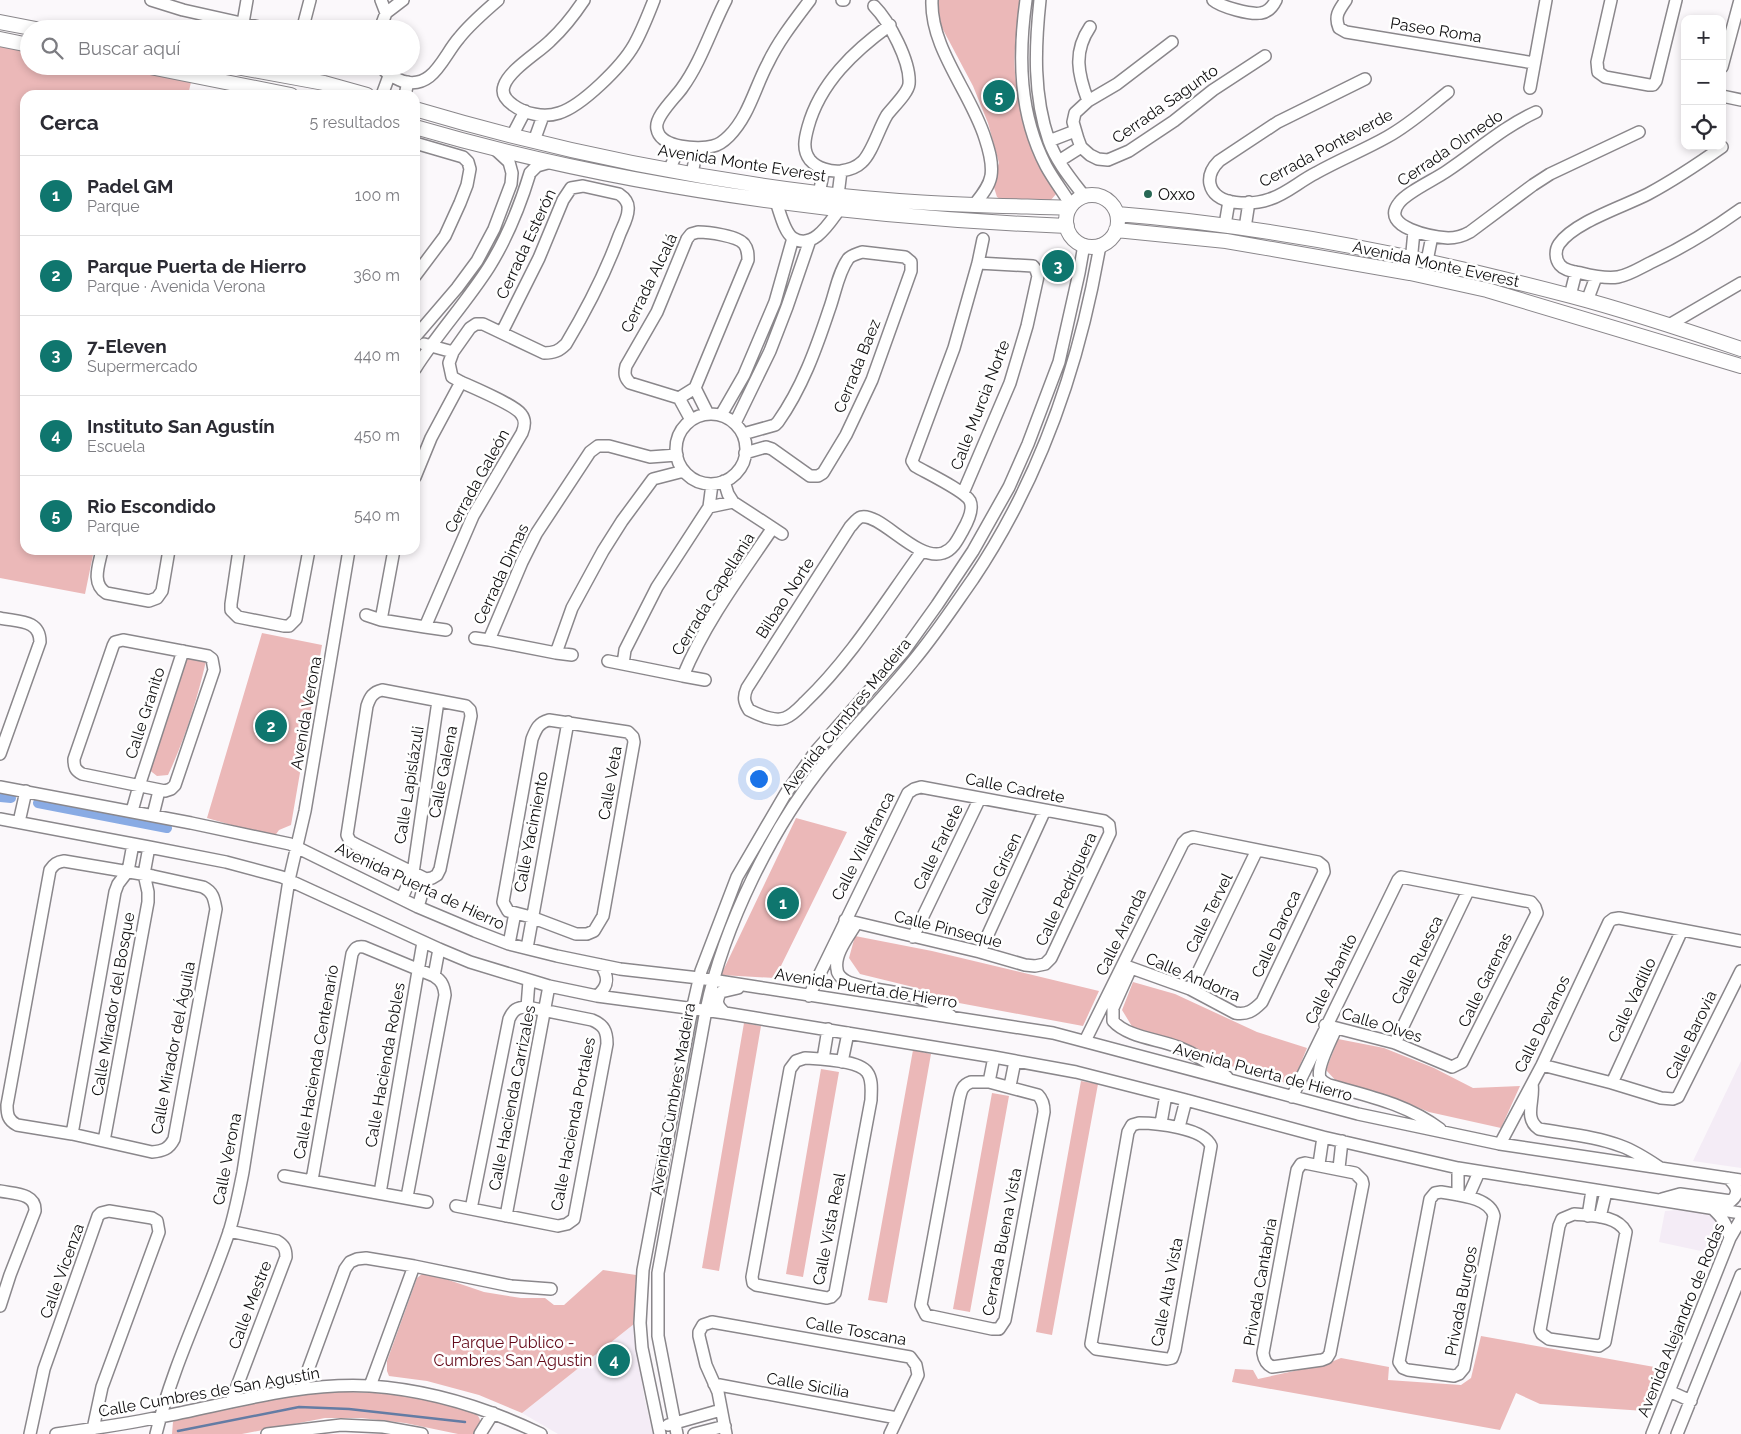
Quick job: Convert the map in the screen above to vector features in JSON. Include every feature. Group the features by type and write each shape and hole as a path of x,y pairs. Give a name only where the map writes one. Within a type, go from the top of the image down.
{"main road":[{"path":"0,22 20,26"},
{"path":"0,39 20,43"},
{"path":"180,75 239,90 238,75"},
{"path":"275,75 348,90"},
{"name":"Avenida Monte Everest","path":"420,111 534,141 669,170 751,184 817,200 839,210 945,220 1067,226"},
{"path":"453,138 458,122"},
{"name":"Avenida Monte Everest","path":"420,128 496,150 596,172 648,183 750,199 776,202 817,200 838,195 974,205 1070,206"},
{"path":"596,172 601,155"},
{"path":"750,199 751,184"},
{"path":"1095,194 1105,198 1112,204 1117,214 1116,230 1110,240 1092,247 1076,241 1070,234 1067,226 1066,217 1070,206 1084,196 1095,194"},
{"name":"Avenida Monte Everest","path":"1117,214 1225,225 1313,240 1411,266 1490,284 1587,300 1741,349"},
{"name":"Avenida Monte Everest","path":"1116,230 1226,241 1309,255 1411,266 1426,262 1741,366"},
{"path":"1309,255 1313,240"}],"street":[{"path":"152,0 184,5 233,20"},
{"path":"244,20 247,0"},
{"path":"305,20 310,0"},
{"path":"381,0 386,13"},
{"path":"383,20 386,13 403,0"},
{"path":"384,90 389,76 408,82 418,82 428,78 437,70 457,39 498,0"},
{"path":"584,0 561,30 515,71 504,86 505,98 511,104 534,114 559,114 576,104 616,68 634,46 654,0"},
{"path":"726,0 685,84 658,120 657,131 660,137 666,141 680,146 697,148 714,146 728,138 744,117 768,63 810,0"},
{"path":"932,0 934,26 943,49 975,112 988,150 991,166 990,178 986,190 974,205"},
{"path":"1214,0 1222,6 1256,13 1268,10 1276,0"},
{"name":"Paseo Roma","path":"1346,0 1336,16 1337,23 1339,28 1355,34 1534,62"},
{"path":"1530,88 1546,0"},
{"path":"1611,0 1597,62 1598,72 1605,77 1649,85 1656,81 1676,0"},
{"path":"1724,60 1740,0"},
{"path":"1070,206 1047,168 1026,115 1021,77 1021,40 1025,5 1040,5 1036,40 1036,74 1041,111 1049,141 1059,161 1084,196"},
{"path":"874,6 890,25 906,62 908,88 886,117 868,156 862,162 841,171 824,169 811,162 804,147 811,116 826,87 840,69 857,51 890,25"},
{"path":"1088,101 1079,73 1079,55 1080,44 1090,27"},
{"path":"1078,139 1073,122 1075,114 1088,101 1117,84 1172,42"},
{"name":"Cerrada Sagunto","path":"1078,139 1090,155 1098,159 1108,160 1118,157 1174,121 1213,90 1266,56"},
{"path":"1239,202 1218,197 1212,191 1209,183 1210,175 1213,167 1219,161 1278,122 1365,80"},
{"path":"406,90 408,82"},
{"name":"Cerrada Ponteverde","path":"1239,202 1258,202 1278,196 1316,173 1388,137 1448,92"},
{"path":"1726,97 1741,100"},
{"name":"Cerrada Olmedo","path":"1423,234 1402,226 1396,213 1400,202 1447,171 1505,128 1536,112"},
{"path":"512,136 534,114"},
{"path":"534,114 534,141"},
{"path":"1423,234 1455,237 1470,232 1550,174 1639,132"},
{"path":"1049,141 1078,139"},
{"path":"1059,161 1078,139"},
{"path":"420,144 463,157 468,162 470,169 467,185 445,236 420,269"},
{"path":"669,170 680,146"},
{"path":"692,174 697,148"},
{"path":"420,333 477,261 494,229 511,184 511,167 504,156 496,150"},
{"path":"1717,150 1669,182 1646,195 1609,211 1563,239 1558,245 1557,259 1560,265 1566,269 1586,274 1618,277 1674,252 1741,209"},
{"path":"420,362 498,253 507,237 530,173 533,169 551,162"},
{"path":"817,200 824,169"},
{"path":"838,195 841,171"},
{"path":"511,184 526,187"},
{"name":"Cerrada Esterón","path":"453,352 470,328 476,324 483,324 502,332 544,353 553,353 561,350 593,298 612,255 628,210 624,197 619,194 583,186 571,188 563,200 539,258 502,332"},
{"path":"776,202 787,230 793,238 810,240"},
{"path":"1225,225 1239,202"},
{"path":"1239,202 1246,228"},
{"path":"735,423 770,351 788,307 810,240 826,228 839,210"},
{"name":"Cerrada Alcalá","path":"679,398 630,383 626,379 626,366 657,312 687,239 691,234 705,232 740,239 746,245 748,260 695,388"},
{"path":"1423,234 1426,262"},
{"path":"1411,266 1423,234"},
{"path":"721,415 744,375 776,302 793,238"},
{"name":"Calle Murcia Norte","path":"965,528 972,508 970,501 963,493 915,466 912,461 954,348 978,264 983,239"},
{"name":"Avenida Cumbres Madeira","path":"659,1431 642,1348 640,1323 643,1270 699,978 737,878 786,793 816,751 904,651 937,605 981,537 1008,487 1028,444 1059,362 1084,245"},
{"name":"Avenida Cumbres Madeira","path":"676,1429 658,1336 658,1273 712,980 733,924 752,882 796,802 827,760 914,660 985,559 1021,495 1042,450 1061,399 1095,276 1100,245"},
{"name":"Cerrada Baez","path":"743,434 775,425 794,398 814,354 848,259 855,254 866,252 905,256 911,262 912,271 872,380 846,435 824,473 818,476 810,476 772,449 766,447 746,453"},
{"name":"Calle Murcia Norte","path":"963,493 1010,382 1027,326 1038,276 1032,266 978,264"},
{"path":"1570,296 1586,274"},
{"path":"1586,274 1587,300"},
{"path":"1669,325 1741,283"},
{"path":"445,326 463,337"},
{"path":"420,341 453,352 449,363 450,371 452,377 460,382 431,438 420,465"},
{"name":"Cerrada Galeón","path":"424,627 473,516 524,426 524,420 518,410 460,382"},
{"path":"691,420 679,398 695,388 708,414"},
{"path":"699,415 721,415 735,423 743,434 746,453 742,465 734,475 718,482 702,482 692,478 684,471 676,454 676,444 684,426 691,420 699,415"},
{"name":"Cerrada Dimas","path":"572,655 489,640 536,534 590,452 598,446 609,446 650,457 676,454"},
{"path":"650,457 654,479"},
{"path":"556,653 572,608 622,521 654,479 684,471"},
{"path":"710,506 733,502 718,482"},
{"path":"623,664 625,650 656,587 710,506 718,482"},
{"name":"Cerrada Capellania","path":"608,661 683,676 697,645 777,532 733,502"},
{"name":"Bilbao Norte","path":"871,518 922,551 850,652 815,693 791,716 775,720 749,710 744,696 747,688 850,527 857,519 871,518"},
{"path":"922,551 936,555 945,553 965,528 993,545"},
{"path":"956,541 985,559"},
{"path":"101,555 97,578 101,590 106,593 149,601 158,598 162,591 168,555"},
{"path":"238,555 231,604 234,614 238,617 284,626 294,623 298,613 308,555"},
{"name":"Avenida Verona","path":"289,880 305,811 348,555"},
{"path":"381,620 393,555"},
{"path":"366,615 381,620 446,630"},
{"path":"0,618 31,624 37,628 40,642 0,754"},
{"path":"475,638 489,640"},
{"path":"123,640 183,651 208,656 212,659 214,670 175,785 171,789 159,791 82,774 76,771 74,759 115,642 123,640"},
{"name":"Calle Granito","path":"132,811 183,651"},
{"path":"683,676 705,680"},
{"name":"Calle Galena","path":"382,690 438,701 466,706 470,710 471,716 440,869 437,875 426,878 412,873 350,841 347,829 369,698 375,692 382,690"},
{"name":"Calle Lapislázuli","path":"402,898 412,873 438,701"},
{"name":"Calle Veta","path":"549,720 568,722 628,732 634,737 603,916 594,931 587,934 576,934 532,917 508,911 503,902 535,729 541,722 549,720"},
{"name":"Calle Yacimiento","path":"527,948 568,722"},
{"name":"Avenida Puerta de Hierro","path":"0,787 153,815 296,846 418,906 509,944 601,965 699,978 1052,1033 1358,1114 1442,1130 1500,1144 1741,1180"},
{"name":"Calle Cadrete","path":"914,789 921,787 1104,821 1109,825"},
{"name":"Calle Villafranca","path":"809,996 908,793 914,789"},
{"path":"20,822 26,791"},
{"path":"153,815 159,791"},
{"name":"Calle Farlete","path":"913,936 980,798"},
{"name":"Calle Grisen","path":"980,952 1045,810"},
{"path":"0,819 226,862 289,880 470,962 549,986 597,996 706,1010 994,1056 1076,1072 1323,1137 1458,1168 1741,1213"},
{"name":"Calle Pedriguera","path":"1045,964 1051,958 1110,833 1109,825"},
{"name":"Calle Aranda","path":"1085,1041 1127,967 1183,843 1193,837 1256,850"},
{"path":"128,871 133,844"},
{"name":"Calle Mirador del Bosque","path":"104,1141 148,902 144,874 149,846"},
{"name":"Calle Daroca","path":"1251,1012 1262,1002 1324,872 1323,866 1318,862 1256,850"},
{"name":"Calle Tervel","path":"1190,989 1256,850"},
{"name":"Calle Mirador del Águila","path":"64,861 144,874 203,887 210,891 214,898 216,909 174,1139 170,1146 162,1151 152,1152 72,1134 18,1125 11,1121 7,1114 7,1105 50,870 53,864 64,861"},
{"name":"Calle Mirador del Bosque","path":"72,1134 115,892 118,884 128,871"},
{"name":"Calle Abanito","path":"1292,1097 1331,1027 1401,876 1468,890"},
{"path":"418,906 426,878"},
{"name":"Calle Verona","path":"156,1434 185,1344 229,1231 243,1172 289,880"},
{"name":"Calle Garenas","path":"1458,1065 1462,1062 1537,913 1531,902 1468,890"},
{"name":"Calle Ruesca","path":"1395,1042 1468,890"},
{"name":"Calle Yacimiento","path":"509,944 515,913"},
{"name":"Calle Devanos","path":"1500,1144 1542,1065 1609,922 1619,918 1682,930"},
{"name":"Calle Pinseque","path":"845,920 980,952 1025,965 1045,964"},
{"path":"856,924 836,960 836,970 839,976 846,981 856,984 926,1000 938,1006 953,1018"},
{"path":"1682,930 1741,941"},
{"name":"Calle Vadillo","path":"1612,1083 1682,930"},
{"name":"Calle Hacienda Robles","path":"380,1193 423,942"},
{"name":"Calle Hacienda Centenario","path":"312,1180 354,949 364,947 418,968"},
{"path":"434,976 439,949"},
{"path":"597,996 603,991 607,981 606,972 601,965"},
{"name":"Calle Aranda","path":"1127,967 1113,1008 1113,1021 1124,1030 1190,1052 1213,1066 1232,1081"},
{"name":"Calle Andorra","path":"1127,967 1190,989 1235,1013 1251,1012"},
{"path":"407,1198 445,995 441,980 418,968"},
{"path":"618,998 613,987 613,981 616,972 620,969"},
{"name":"Calle Barovia","path":"1612,1083 1661,1098 1673,1099 1678,1097 1741,971"},
{"name":"Calle Hacienda Carrizales","path":"471,1209 509,1018 521,1008 529,981"},
{"name":"Calle Hacienda Carrizales","path":"506,1216 549,986"},
{"path":"725,1013 719,1008 717,1002 721,992 729,988 752,986"},
{"path":"521,1008 545,1012"},
{"name":"Calle Hacienda Portales","path":"506,1216 558,1226 567,1224 574,1219 607,1036 604,1028 592,1020 545,1012"},
{"name":"Calle Abanito","path":"1331,1027 1320,1065 1319,1074 1323,1082 1405,1108 1427,1119 1442,1130"},
{"name":"Calle Olves","path":"1331,1027 1395,1042 1452,1066 1458,1065"},
{"path":"823,1059 828,1029"},
{"path":"842,1062 848,1032"},
{"path":"989,1082 994,1056"},
{"name":"Calle Vista Real","path":"806,1058 823,1059 861,1068 867,1072 871,1081 871,1100 835,1293 827,1298 756,1285 753,1283 752,1276 790,1069 796,1062 806,1058"},
{"path":"1010,1086 1015,1061"},
{"path":"1542,1065 1612,1083"},
{"name":"Cerrada Buena Vista","path":"971,1082 989,1082 1010,1086 1042,1098 1044,1112 1003,1326 999,1329 992,1329 926,1315 921,1305 961,1090 966,1084 971,1082"},
{"path":"1532,1084 1533,1097 1530,1118 1539,1129 1604,1140 1637,1153 1663,1169"},
{"path":"1161,1123 1166,1095"},
{"path":"1179,1127 1186,1100"},
{"name":"Calle Alta Vista","path":"1139,1122 1161,1123 1179,1127 1207,1140 1211,1146 1176,1350 1172,1358 1162,1360 1096,1350 1093,1348 1090,1340 1128,1132 1132,1125 1139,1122"},
{"path":"1319,1164 1323,1137"},
{"path":"1339,1168 1342,1141"},
{"name":"Privada Cantabria","path":"1301,1164 1319,1164 1339,1168 1358,1175 1363,1184 1330,1353 1327,1358 1322,1360 1272,1367 1264,1360 1263,1353 1297,1170 1301,1164"},
{"path":"1458,1168 1463,1196"},
{"path":"1463,1196 1479,1172"},
{"path":"284,1176 427,1202"},
{"path":"1658,1200 1680,1194 1731,1201 1738,1192 1736,1185 1728,1178"},
{"path":"1592,1190 1594,1217"},
{"path":"0,1191 28,1197 33,1200 35,1211 0,1306"},
{"name":"Privada Burgos","path":"1441,1192 1463,1196 1489,1205 1494,1216 1464,1368 1462,1372 1454,1376 1408,1370 1403,1368 1399,1362 1430,1200 1435,1193 1441,1192"},
{"path":"1594,1217 1606,1192"},
{"path":"456,1206 506,1216"},
{"path":"1713,1209 1728,1226 1730,1238"},
{"name":"Calle Vicenza","path":"30,1434 44,1369 98,1216 101,1212 109,1211 152,1218 157,1221 158,1232 102,1387 93,1429"},
{"path":"1574,1214 1594,1217 1617,1222 1626,1232 1605,1342 1602,1345 1594,1346 1549,1339 1540,1330 1560,1222 1566,1216 1574,1214"},
{"name":"Avenida Alejandro de Rodas","path":"1652,1434 1730,1238 1741,1219"},
{"name":"Calle Mestre","path":"229,1231 277,1241 283,1244 286,1250 286,1257 231,1402"},
{"path":"301,1389 345,1269 350,1262 357,1259 366,1258 414,1266 511,1286 551,1289"},
{"path":"370,1386 414,1266"},
{"path":"1677,1434 1741,1275"},
{"name":"Calle Toscana","path":"714,1384 706,1365 699,1332 705,1323 712,1322 910,1357 916,1365 918,1375 890,1434"},
{"path":"694,1434 726,1430 718,1392 714,1384"},
{"name":"Calle Sicilia","path":"714,1384 897,1418"},
{"name":"Calle Cumbres de San Agustín","path":"56,1434 160,1418 301,1389 370,1386 435,1396 493,1413 541,1434"},
{"path":"1669,1392 1691,1401"},
{"path":"659,1431 676,1429 721,1410"},
{"path":"480,1434 493,1413"},
{"path":"272,1434 383,1427 422,1434"}],"shaded area":[{"path":"1741,1061 1741,1168 1693,1161"},
{"path":"1677,1210 1705,1213 1714,1218 1719,1226 1710,1253 1659,1242 1665,1211"},
{"path":"634,1324 644,1396 653,1434 558,1434 522,1413"}],"green space":[{"path":"935,0 1020,0 1015,55 1017,89 1031,134 1057,193 1050,201 1009,204 997,197 992,181 999,163 988,123 973,86 940,24"},
{"path":"0,42 20,45 20,75 176,75 192,78 189,90 20,90 20,555 93,555 85,594 0,578"},
{"path":"262,633 322,645 291,825 279,830 274,837 207,818"},
{"path":"189,653 206,661 195,705 168,775 157,776 148,769 185,658"},
{"path":"796,818 847,832 775,978 721,975"},
{"path":"855,936 932,951 1099,991 1083,1026 959,1003 913,987 860,974 849,958"},
{"path":"1133,982 1175,994 1257,1032 1307,1048 1292,1085 1228,1065 1184,1044 1133,1028 1122,1010"},
{"path":"744,1023 761,1026 719,1271 702,1268"},
{"path":"1338,1039 1384,1048 1434,1068 1473,1088 1520,1086 1501,1128 1429,1112 1387,1095 1338,1083 1326,1070"},
{"path":"913,1050 931,1054 887,1303 868,1300"},
{"path":"821,1069 839,1072 803,1277 786,1274"},
{"path":"1081,1081 1098,1084 1052,1335 1036,1332"},
{"path":"992,1093 1009,1096 970,1312 953,1309"},
{"name":"Parque Publico - Cumbres San Agustin","path":"603,1270 636,1275 634,1324 522,1413 479,1395 427,1381 389,1376 387,1361 417,1278 422,1274 428,1273 484,1292 521,1298 545,1298 554,1305 564,1305"},
{"path":"1481,1336 1660,1368 1645,1411 1540,1404 1516,1393 1500,1430 1232,1382 1235,1369 1253,1370 1258,1379 1326,1364 1341,1358 1389,1367 1388,1380 1461,1385 1471,1378"},
{"path":"330,1392 379,1393 445,1403 472,1412 478,1416 479,1428 475,1434 458,1434 405,1423 361,1418 325,1418 242,1434 172,1434 173,1422 177,1418 298,1395"}],"waterway":[{"path":"0,797 11,798"},
{"path":"38,803 167,828"},
{"path":"178,1431 299,1407 349,1409 465,1422"}],"place":[{"name":"Rio Escondido","path":"999,96"},
{"name":"Oxxo","path":"1148,194"},
{"name":"7-Eleven","path":"1058,266"},
{"name":"Parque Puerta de Hierro","path":"271,726"},
{"name":"Padel GM","path":"783,903"},
{"name":"Instituto San Agustín","path":"614,1360"}]}
